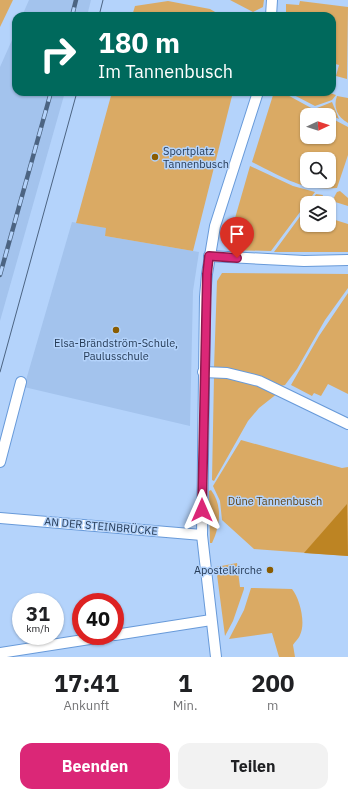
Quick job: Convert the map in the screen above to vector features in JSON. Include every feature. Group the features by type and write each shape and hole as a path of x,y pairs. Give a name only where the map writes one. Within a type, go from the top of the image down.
{"street":[{"path":"271,12 272,0"},
{"path":"216,657 202,535 205,297 209,256 215,226 257,96"},
{"path":"209,256 304,261 348,260"},
{"path":"203,372 228,373 259,381 348,424"},
{"path":"0,462 21,382"},
{"name":"AN DER STEINBRÜCKE","path":"0,518 202,535"},
{"path":"124,634 211,620"},
{"path":"0,653 72,642"}],"shaded area":[{"path":"29,0 91,0 88,12 24,12"},
{"path":"12,40 12,96 64,96 0,321 0,67"},
{"name":"Elsa-Brändström-Schule, Paulusschule","path":"72,222 107,228 105,236 199,252 193,291 190,426 24,387"},
{"path":"347,504 348,556 304,553"}],"green space":[{"path":"0,0 13,0 0,27"},
{"path":"230,0 264,0 263,7 253,12"},
{"path":"168,1 210,9 215,12 133,12 135,6"},
{"path":"300,1 348,7 347,79 336,76 339,65 336,64 336,12 286,12 286,4 299,5"},
{"name":"Sportplatz Tannenbusch","path":"111,96 232,96 193,251 105,236 106,228 76,223"},
{"path":"273,96 289,96 311,108 300,108 300,144 336,144 336,121 348,127 348,155 337,188 336,152 300,152 300,184 252,162"},
{"path":"296,96 335,96 332,100 315,106"},
{"path":"337,96 348,98 348,123 339,115 335,104"},
{"path":"332,102 334,108 317,108"},
{"path":"250,166 293,186 315,192 312,196 300,196 300,212 271,251 230,250 227,246"},
{"path":"340,191 348,198 348,206 336,202 335,196 337,192"},
{"path":"316,194 323,195 323,196 315,196"},
{"path":"300,217 300,232 336,232 336,220 348,224 348,252 274,252"},
{"path":"222,273 348,274 348,288 325,320 297,369 285,385 281,386 264,378 248,373 214,368 217,281"},
{"path":"348,293 348,394 328,384 321,396 314,393 312,396 291,385 319,336"},
{"path":"214,377 245,379 278,393 259,408 248,421 214,481 212,480"},
{"name":"Düne Tannenbusch","path":"241,440 342,468 348,467 348,556 254,549 222,520 220,501 213,486"},
{"path":"211,490 215,496 219,509 219,516 215,536 212,543 210,543 209,491"},
{"path":"237,563 240,587 244,587 244,589 233,621 225,636 216,567"},
{"path":"251,588 292,589 295,593 300,605 302,630 293,645 295,657 279,657 272,633 229,639 244,610"}],"tram line":[{"path":"100,12 103,0"},
{"path":"0,372 76,96"}],"railway":[{"path":"73,12 76,0"},
{"path":"0,275 50,96"}],"place":[{"name":"Sportplatz Tannenbusch","path":"155,157"},
{"name":"Elsa-Brändström-Schule, Paulusschule","path":"116,330"},
{"name":"Apostelkirche","path":"270,570"}],"route":[{"path":"202,510 201,481 205,297 209,256 237,258"}]}
